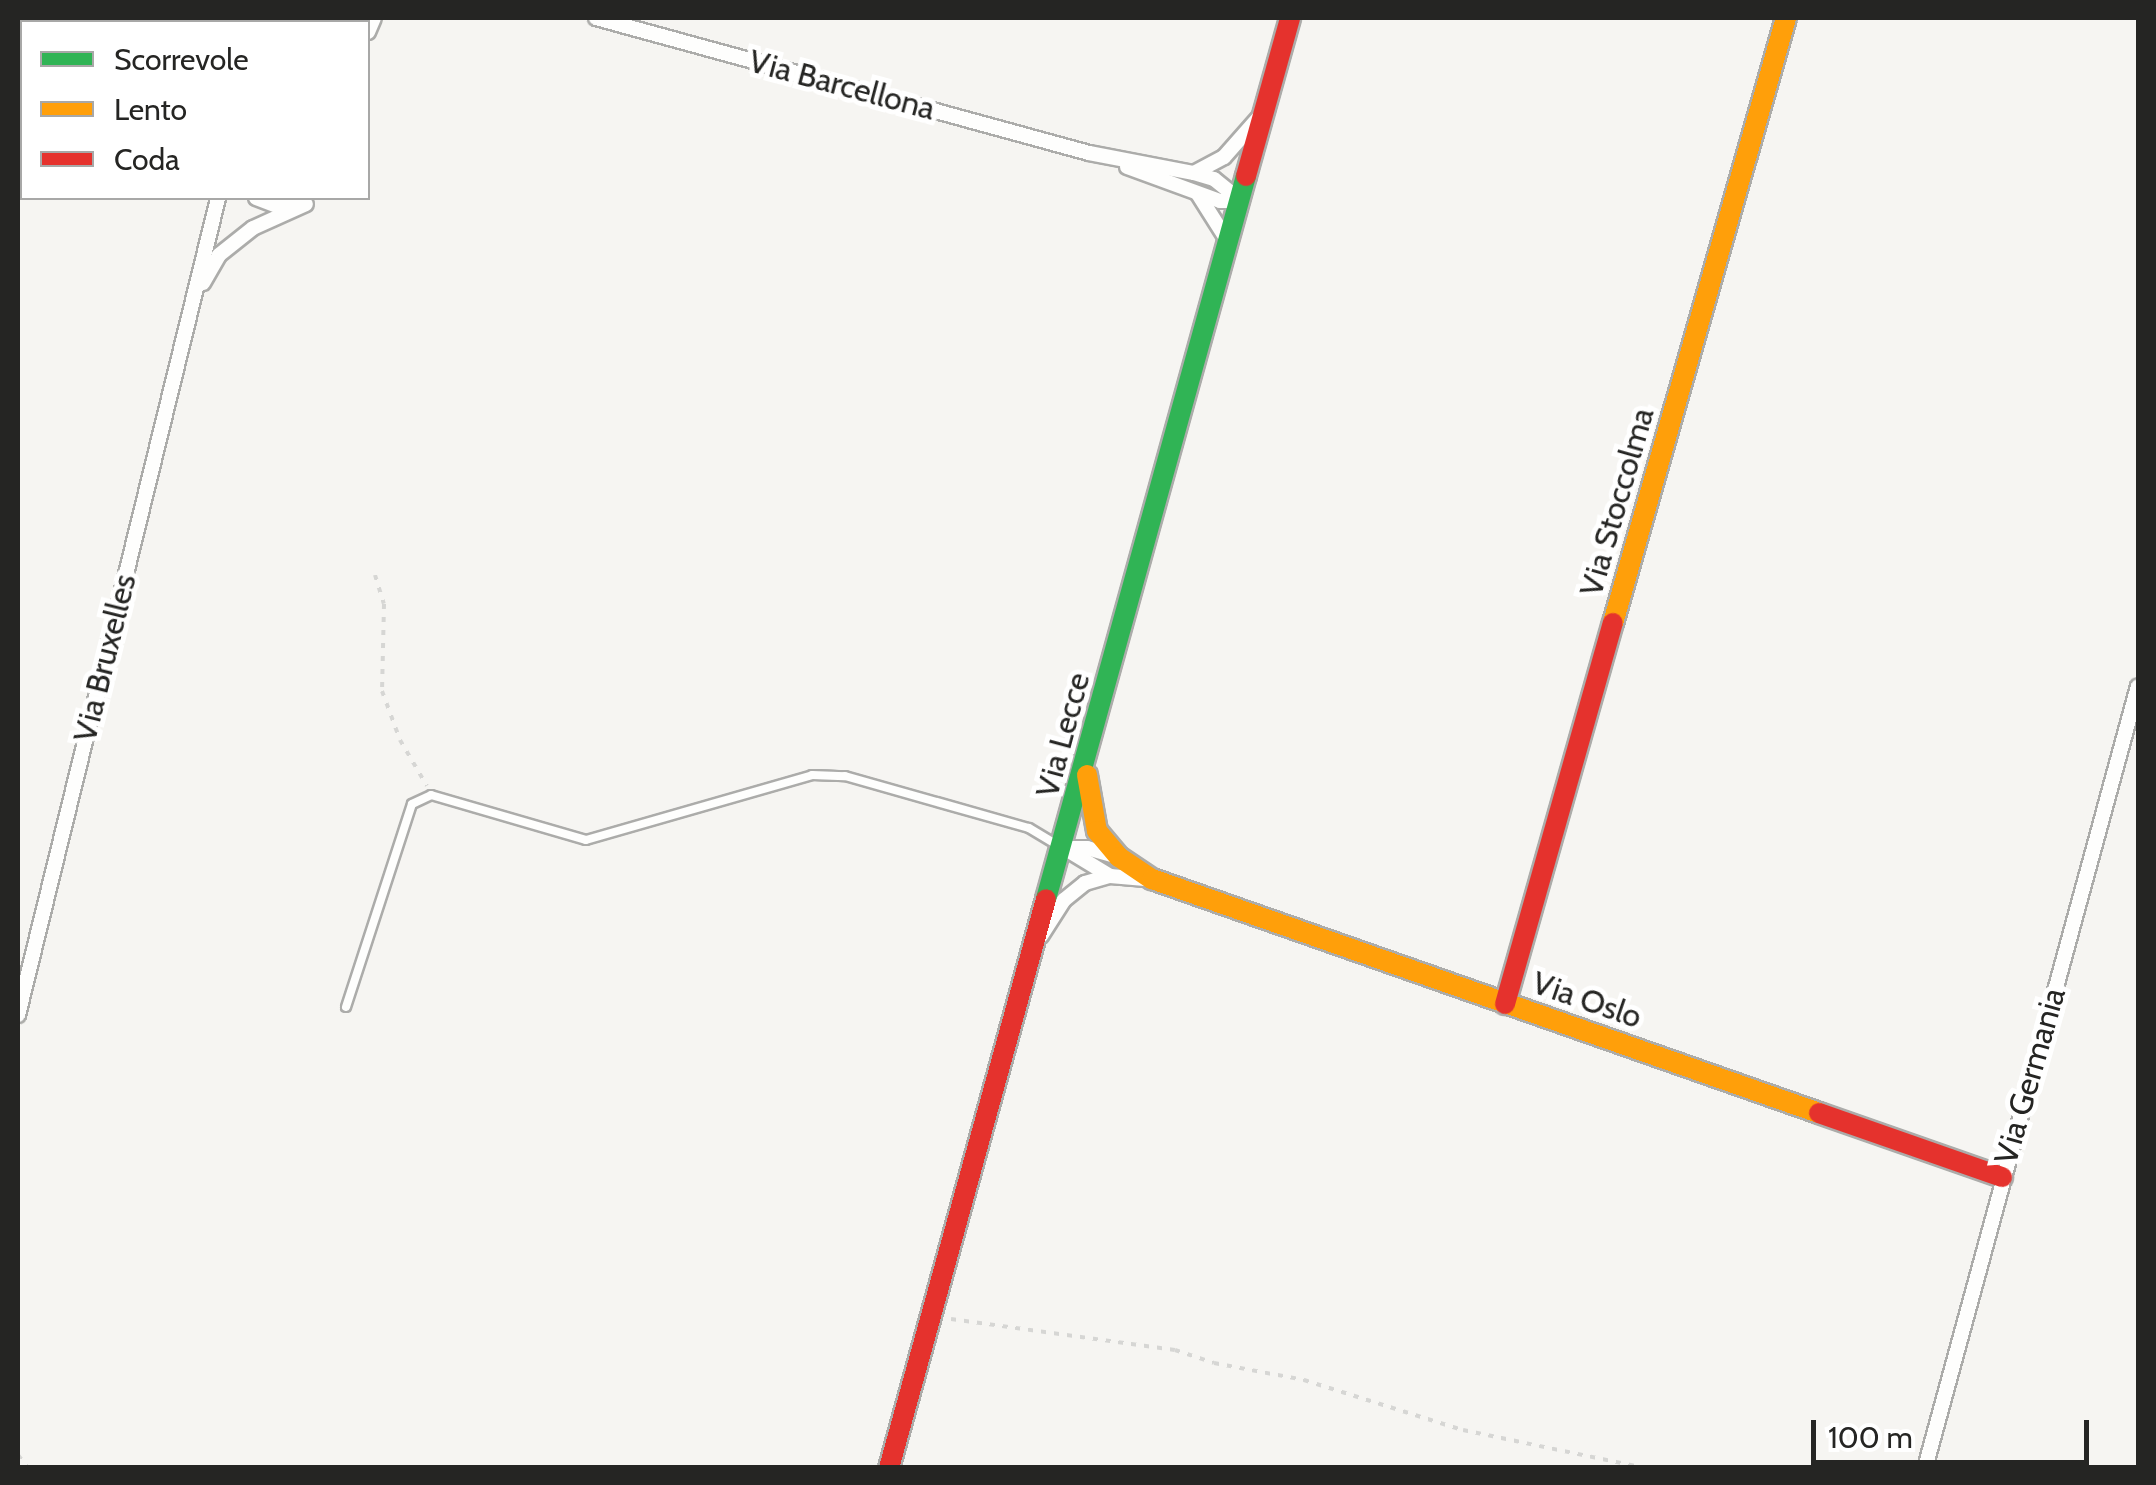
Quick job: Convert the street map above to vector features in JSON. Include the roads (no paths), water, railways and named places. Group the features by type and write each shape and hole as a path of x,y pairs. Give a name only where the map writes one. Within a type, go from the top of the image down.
{"street":[{"name":"Via Barcellona","path":"596,18 630,22 1089,153 1220,201 1241,201"},
{"name":"Via Lecce","path":"889,1468 1290,18"},
{"name":"Via Stoccolma","path":"1504,1004 1786,18"},
{"path":"1194,173 1224,157 1264,111"},
{"name":"Via Barcellona","path":"1089,153 1194,173 1214,180 1241,201"},
{"path":"1197,194 1229,244"},
{"name":"Via Bruxelles","path":"18,1015 217,200"},
{"name":"Via Bruxelles","path":"261,200 280,207 308,200"},
{"name":"Via Bruxelles","path":"192,301 218,254 253,228 308,200"},
{"name":"Via Germania","path":"1925,1468 2138,686"},
{"path":"1086,764 1097,831 1114,866"},
{"path":"1063,848 1087,848 1114,866"},
{"path":"1033,950 1064,900 1114,866"},
{"name":"Via Oslo","path":"1114,866 2002,1177"}],"lane":[{"path":"346,1007 412,804 432,795 586,840 812,775 845,776 1029,828 1063,848"}]}
